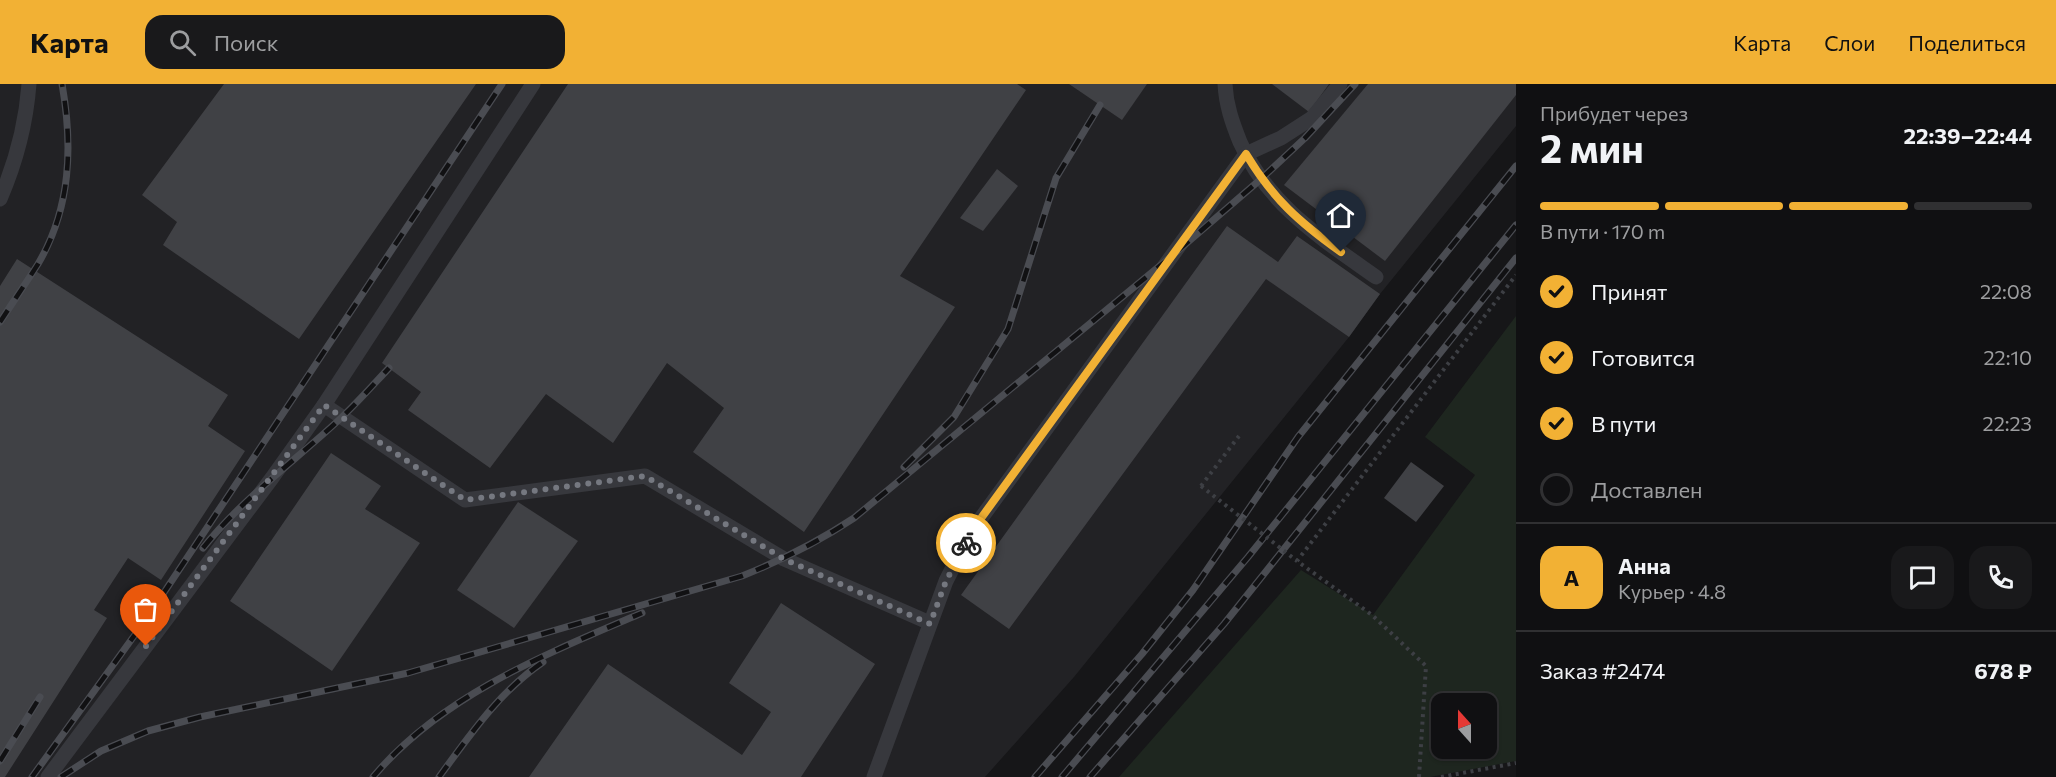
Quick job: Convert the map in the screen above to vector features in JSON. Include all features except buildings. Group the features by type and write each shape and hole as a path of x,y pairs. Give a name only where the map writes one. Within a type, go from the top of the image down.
{"lane":[{"path":"0,199 13,168 23,129 29,84"},
{"path":"48,777 324,405 532,84"},
{"path":"1225,84 1226,102 1233,126 1246,154 1272,194 1299,221 1376,277"},
{"path":"874,777 946,581 971,532 1246,154 1281,138 1312,118 1340,84"},
{"path":"324,405 465,500 645,476 784,559 930,624"}],"path":[{"path":"1297,561 1516,275"},
{"path":"1239,436 1201,486 1297,561 1372,615 1426,666 1419,777"},
{"path":"1442,777 1516,763"}],"shaded area":[{"path":"0,84 1516,84 1516,126 1074,677 985,777 0,777"},
{"path":"1516,316 1516,761 1430,777 1119,777 1301,570 1373,615 1475,475 1425,437"}],"railway":[{"path":"0,322 49,243 63,199 68,130 62,84"},
{"path":"32,777 147,618 502,84"},
{"path":"61,777 101,751 148,731 200,717 408,673 742,576 813,543 854,518 1167,260 1305,138 1355,84"},
{"path":"904,467 954,417 1008,329 1056,178 1100,105"},
{"path":"1035,777 1142,654 1193,590 1298,437 1516,166"},
{"path":"1062,777 1248,557 1516,225"},
{"path":"1090,777 1224,624 1516,258"},
{"path":"203,548 235,513 341,418 389,368"},
{"path":"373,777 400,748 463,700 533,661 642,613"},
{"path":"439,777 499,700 543,662"},
{"path":"0,761 40,697"}],"way so far":[{"path":"146,646 324,405 465,500 645,476 784,559 930,624 946,581 966,543"}],"route":[{"path":"966,543 971,532 1246,154 1278,201 1299,221 1341,252"}]}
